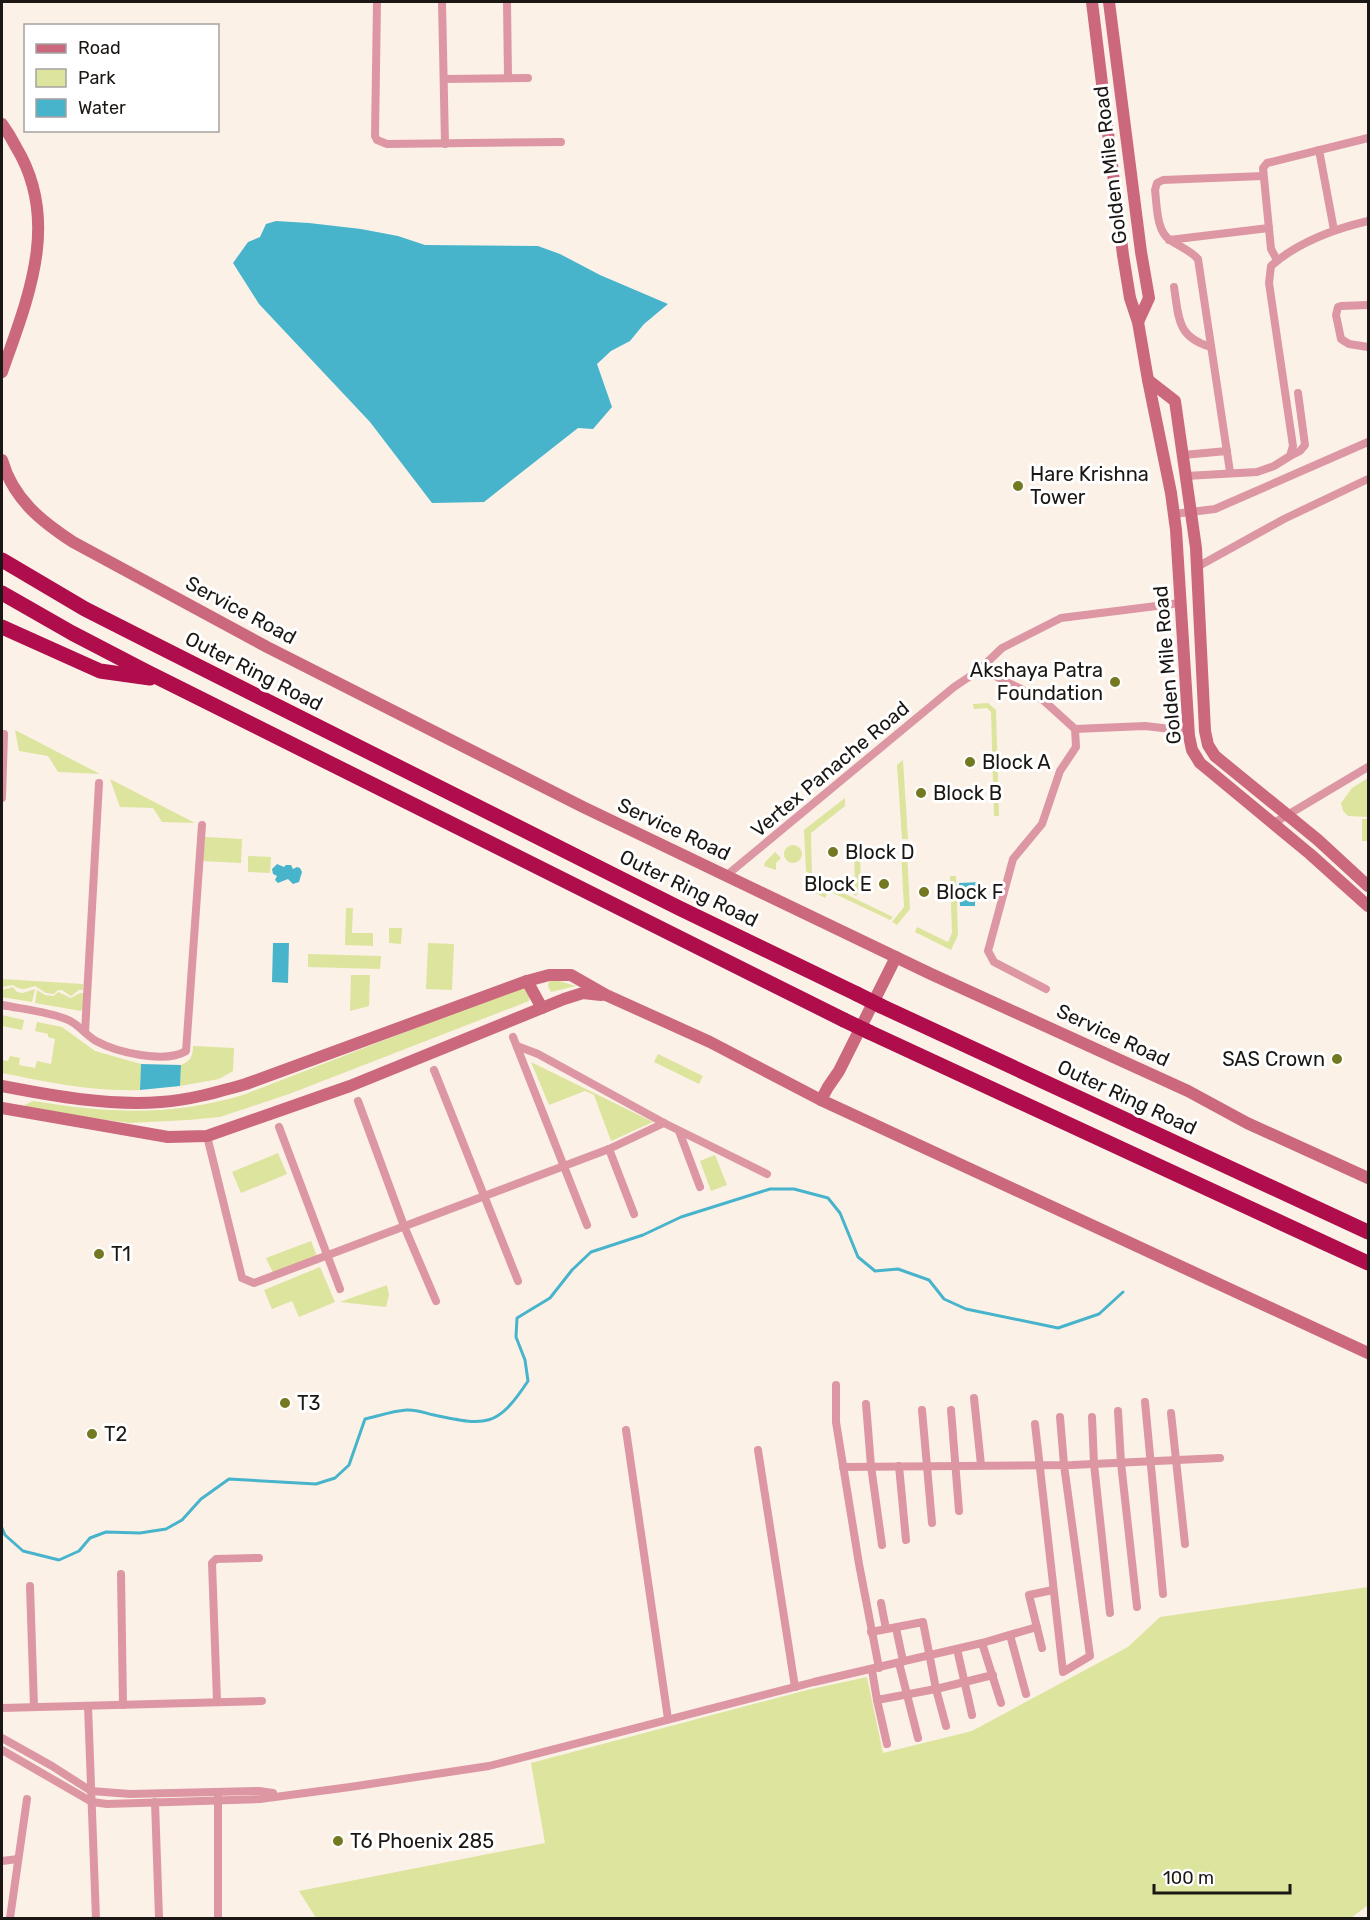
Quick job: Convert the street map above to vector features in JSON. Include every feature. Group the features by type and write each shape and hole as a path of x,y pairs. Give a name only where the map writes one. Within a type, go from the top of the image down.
{"highway":[{"name":"Outer Ring Road","path":"2,560 85,609 679,908 881,1006 1368,1232"},
{"path":"2,593 72,633 161,679 654,927 869,1032 1368,1263"},
{"path":"2,627 100,671 161,679"}],"main road":[{"name":"Golden Mile Road","path":"1092,2 1123,255 1174,514 1188,731 1192,750 1200,763 1274,823 1368,906"},
{"name":"Golden Mile Road","path":"1109,2 1149,298 1138,322"},
{"path":"2,124 27,165 39,210 35,268 2,372"},
{"name":"Golden Mile Road","path":"1148,380 1175,401 1192,513 1197,567 1204,731 1208,745 1215,756 1288,815 1368,886"},
{"name":"Service Road","path":"2,460 5,472 19,498 45,524 73,542 278,652 684,856 896,957 1188,1091 1247,1123 1368,1178"},
{"path":"821,1101 839,1071 896,957"},
{"path":"606,995 583,993 350,1086 207,1136 168,1137 4,1109 7,1087 95,1101 160,1102 200,1097 257,1081 527,981 549,975 571,975 606,995 710,1042 821,1101 1368,1353"},
{"path":"527,981 542,1008"}],"street":[{"path":"377,2 375,136 377,140 387,144 561,142"},
{"path":"442,2 446,144"},
{"path":"507,2 508,78"},
{"path":"444,80 528,78"},
{"path":"1277,260 1271,249 1263,168 1267,163 1368,138"},
{"path":"1319,150 1335,230"},
{"path":"1230,472 1198,259 1162,233 1155,190 1159,182 1263,176"},
{"path":"1290,456 1293,446 1269,283 1270,266 1297,248 1335,230 1368,221"},
{"path":"1169,240 1269,228"},
{"path":"1174,287 1179,319 1184,332 1196,342 1211,348"},
{"path":"1368,304 1338,307 1336,315 1341,339 1349,344 1368,347"},
{"path":"1186,476 1257,472 1274,466 1300,451 1305,445 1298,393"},
{"path":"1174,514 1215,509 1368,442"},
{"path":"1183,455 1227,451"},
{"path":"1197,567 1284,519 1368,478"},
{"name":"Vertex Panache Road","path":"727,875 954,687 978,671 1002,648 1061,618 1180,603"},
{"path":"978,671 991,674 1043,700 1075,729 1146,726 1188,731"},
{"path":"1046,989 994,962 988,951 1013,858 1042,824 1060,771 1076,747 1075,729"},
{"path":"2,798 4,734"},
{"path":"1274,823 1368,767"},
{"path":"85,1032 99,783"},
{"path":"2,1005 65,1018 94,1040 129,1052 175,1057 186,1051 202,825"},
{"path":"587,1225 515,1041 679,1131 767,1174"},
{"path":"434,1070 518,1281"},
{"path":"358,1101 404,1226 436,1301"},
{"path":"207,1136 242,1278 254,1283 609,1149 664,1123"},
{"path":"279,1126 340,1289"},
{"path":"679,1131 700,1187"},
{"path":"609,1149 634,1214"},
{"path":"836,1385 836,1422 872,1632 877,1700 887,1744"},
{"path":"974,1398 981,1465"},
{"path":"1145,1402 1163,1594"},
{"path":"866,1404 871,1466 882,1545"},
{"path":"922,1410 932,1523"},
{"path":"951,1410 959,1511"},
{"path":"1118,1412 1121,1463 1137,1607"},
{"path":"1171,1413 1174,1460 1185,1544"},
{"path":"1035,1424 1063,1672 1090,1656 1064,1465 1060,1417"},
{"path":"1092,1418 1094,1464 1110,1613"},
{"path":"626,1430 668,1719"},
{"path":"758,1450 795,1687"},
{"path":"843,1467 1064,1465 1220,1458"},
{"path":"899,1466 906,1540"},
{"path":"217,1701 212,1563 216,1559 259,1558"},
{"path":"121,1574 123,1705"},
{"path":"30,1586 34,1707"},
{"path":"1042,1648 1029,1595 1053,1590"},
{"path":"881,1603 901,1662 918,1738"},
{"path":"872,1632 923,1622 946,1726"},
{"path":"2,1750 92,1802 107,1804 155,1802 259,1791 286,1795 489,1766 795,1687 1037,1628"},
{"path":"1010,1635 1026,1694"},
{"path":"982,1643 1001,1703"},
{"path":"957,1649 972,1715"},
{"path":"877,1700 993,1675"},
{"path":"2,1708 262,1701"},
{"path":"88,1706 96,1918"},
{"path":"2,1738 91,1791 218,1796"},
{"path":"218,1796 219,1918"},
{"path":"10,1918 27,1799"},
{"path":"155,1802 159,1918"},
{"path":"2,1861 18,1859"}],"green space":[{"path":"988,703 996,710 999,816 994,816 991,712 987,708 974,709 973,704"},
{"path":"15,730 100,774 58,772 48,756 19,751"},
{"path":"903,760 908,839 902,839 897,765"},
{"path":"1368,778 1368,817 1348,816 1343,811 1341,803 1352,788"},
{"path":"110,779 195,823 162,822 153,808 120,807"},
{"path":"845,798 845,806 811,833 812,875 806,871 804,830"},
{"path":"1362,819 1368,819 1368,841 1362,841"},
{"path":"205,837 242,839 241,863 203,861"},
{"path":"793,845 799,848 802,854 799,860 793,863 787,860 784,854 787,848"},
{"path":"775,852 781,858 776,863 776,870 764,866"},
{"path":"901,853 907,853 910,909 897,925 892,922 904,907"},
{"path":"248,856 271,857 270,873 248,872"},
{"path":"854,856 860,856 861,886 856,896 851,893 855,885"},
{"path":"950,876 956,876 958,935 951,950 915,932 917,927 948,942 952,933"},
{"path":"812,877 831,887 825,898 806,888"},
{"path":"835,889 893,917 890,920 833,893"},
{"path":"346,908 353,908 352,933 373,933 373,946 345,945"},
{"path":"389,928 402,928 401,944 389,943"},
{"path":"428,943 454,944 452,990 426,989"},
{"path":"308,954 381,956 380,969 308,967"},
{"path":"351,975 370,975 369,1006 350,1011"},
{"path":"2,979 83,984 83,990 71,996 62,990 54,994 46,993 35,986 24,989 13,985 2,987"},
{"path":"549,980 576,986 551,992 548,986"},
{"path":"13,987 17,992 23,993 35,989 32,1002 2,997 2,990"},
{"path":"521,987 527,989 530,994 529,1001 289,1094 220,1117 129,1123 22,1109 33,1101 87,1108 138,1111 189,1107 215,1102 243,1095"},
{"path":"37,990 45,995 54,996 58,992 71,998 84,993 83,1009 81,1011 35,1003"},
{"path":"2,1015 24,1020 22,1030 2,1026"},
{"path":"37,1022 62,1027 95,1051 141,1064 140,1090 88,1088 2,1073 2,1060 8,1061 10,1056 20,1058 19,1065 35,1068 37,1061 51,1064 55,1039 48,1037 48,1034 35,1031"},
{"path":"193,1046 234,1048 233,1071 219,1079 180,1086 181,1065 190,1058"},
{"path":"658,1054 703,1076 699,1084 654,1062"},
{"path":"531,1062 653,1122 611,1141 594,1095 585,1091 549,1105"},
{"path":"278,1153 287,1174 241,1193 232,1172"},
{"path":"715,1155 727,1185 711,1191 700,1161"},
{"path":"311,1241 317,1256 273,1273 266,1258"},
{"path":"320,1267 335,1302 299,1317 292,1301 272,1309 264,1290"},
{"path":"387,1285 389,1295 386,1307 340,1302"},
{"path":"1368,1587 1368,1905 1351,1918 316,1918 299,1891 545,1843 531,1763 807,1690 867,1677 883,1753 972,1731 1128,1647 1160,1617"}],"water":[{"path":"276,221 361,229 398,236 425,245 538,246 668,304 644,324 630,341 611,351 597,364 612,407 593,429 578,428 484,502 432,503 370,422 259,304 233,263 248,242 260,237 266,224"},
{"path":"277,864 284,867 291,865 293,869 300,868 302,872 299,882 293,884 288,879 278,883 275,880 277,876 273,874 272,869"},
{"path":"982,882 983,898 975,899 975,906 960,906 959,883"},
{"path":"273,943 289,943 288,983 272,982"},
{"path":"141,1064 181,1065 180,1086 140,1090"}],"waterway":[{"path":"2,1528 5,1535 23,1551 59,1560 79,1551 90,1538 106,1532 140,1533 166,1529 182,1520 201,1499 229,1479 316,1484 335,1478 349,1465 365,1419 409,1410 466,1421 489,1420 508,1408 528,1381 525,1360 516,1337 517,1318 550,1298 572,1270 591,1252 643,1235 681,1217 770,1189 794,1189 828,1198 840,1213 858,1257 875,1271 898,1269 929,1280 944,1299 966,1309 1058,1328 1099,1314 1123,1292"}],"place":[{"name":"Hare Krishna Tower","path":"1018,486"},
{"name":"Akshaya Patra Foundation","path":"1115,682"},
{"name":"Block A","path":"970,762"},
{"name":"Block B","path":"921,793"},
{"name":"Block D","path":"833,852"},
{"name":"Block E","path":"884,884"},
{"name":"Block F","path":"924,892"},
{"name":"SAS Crown","path":"1337,1059"},
{"name":"T1","path":"99,1254"},
{"name":"T3","path":"285,1403"},
{"name":"T2","path":"92,1434"},
{"name":"T6 Phoenix 285","path":"338,1841"}]}
